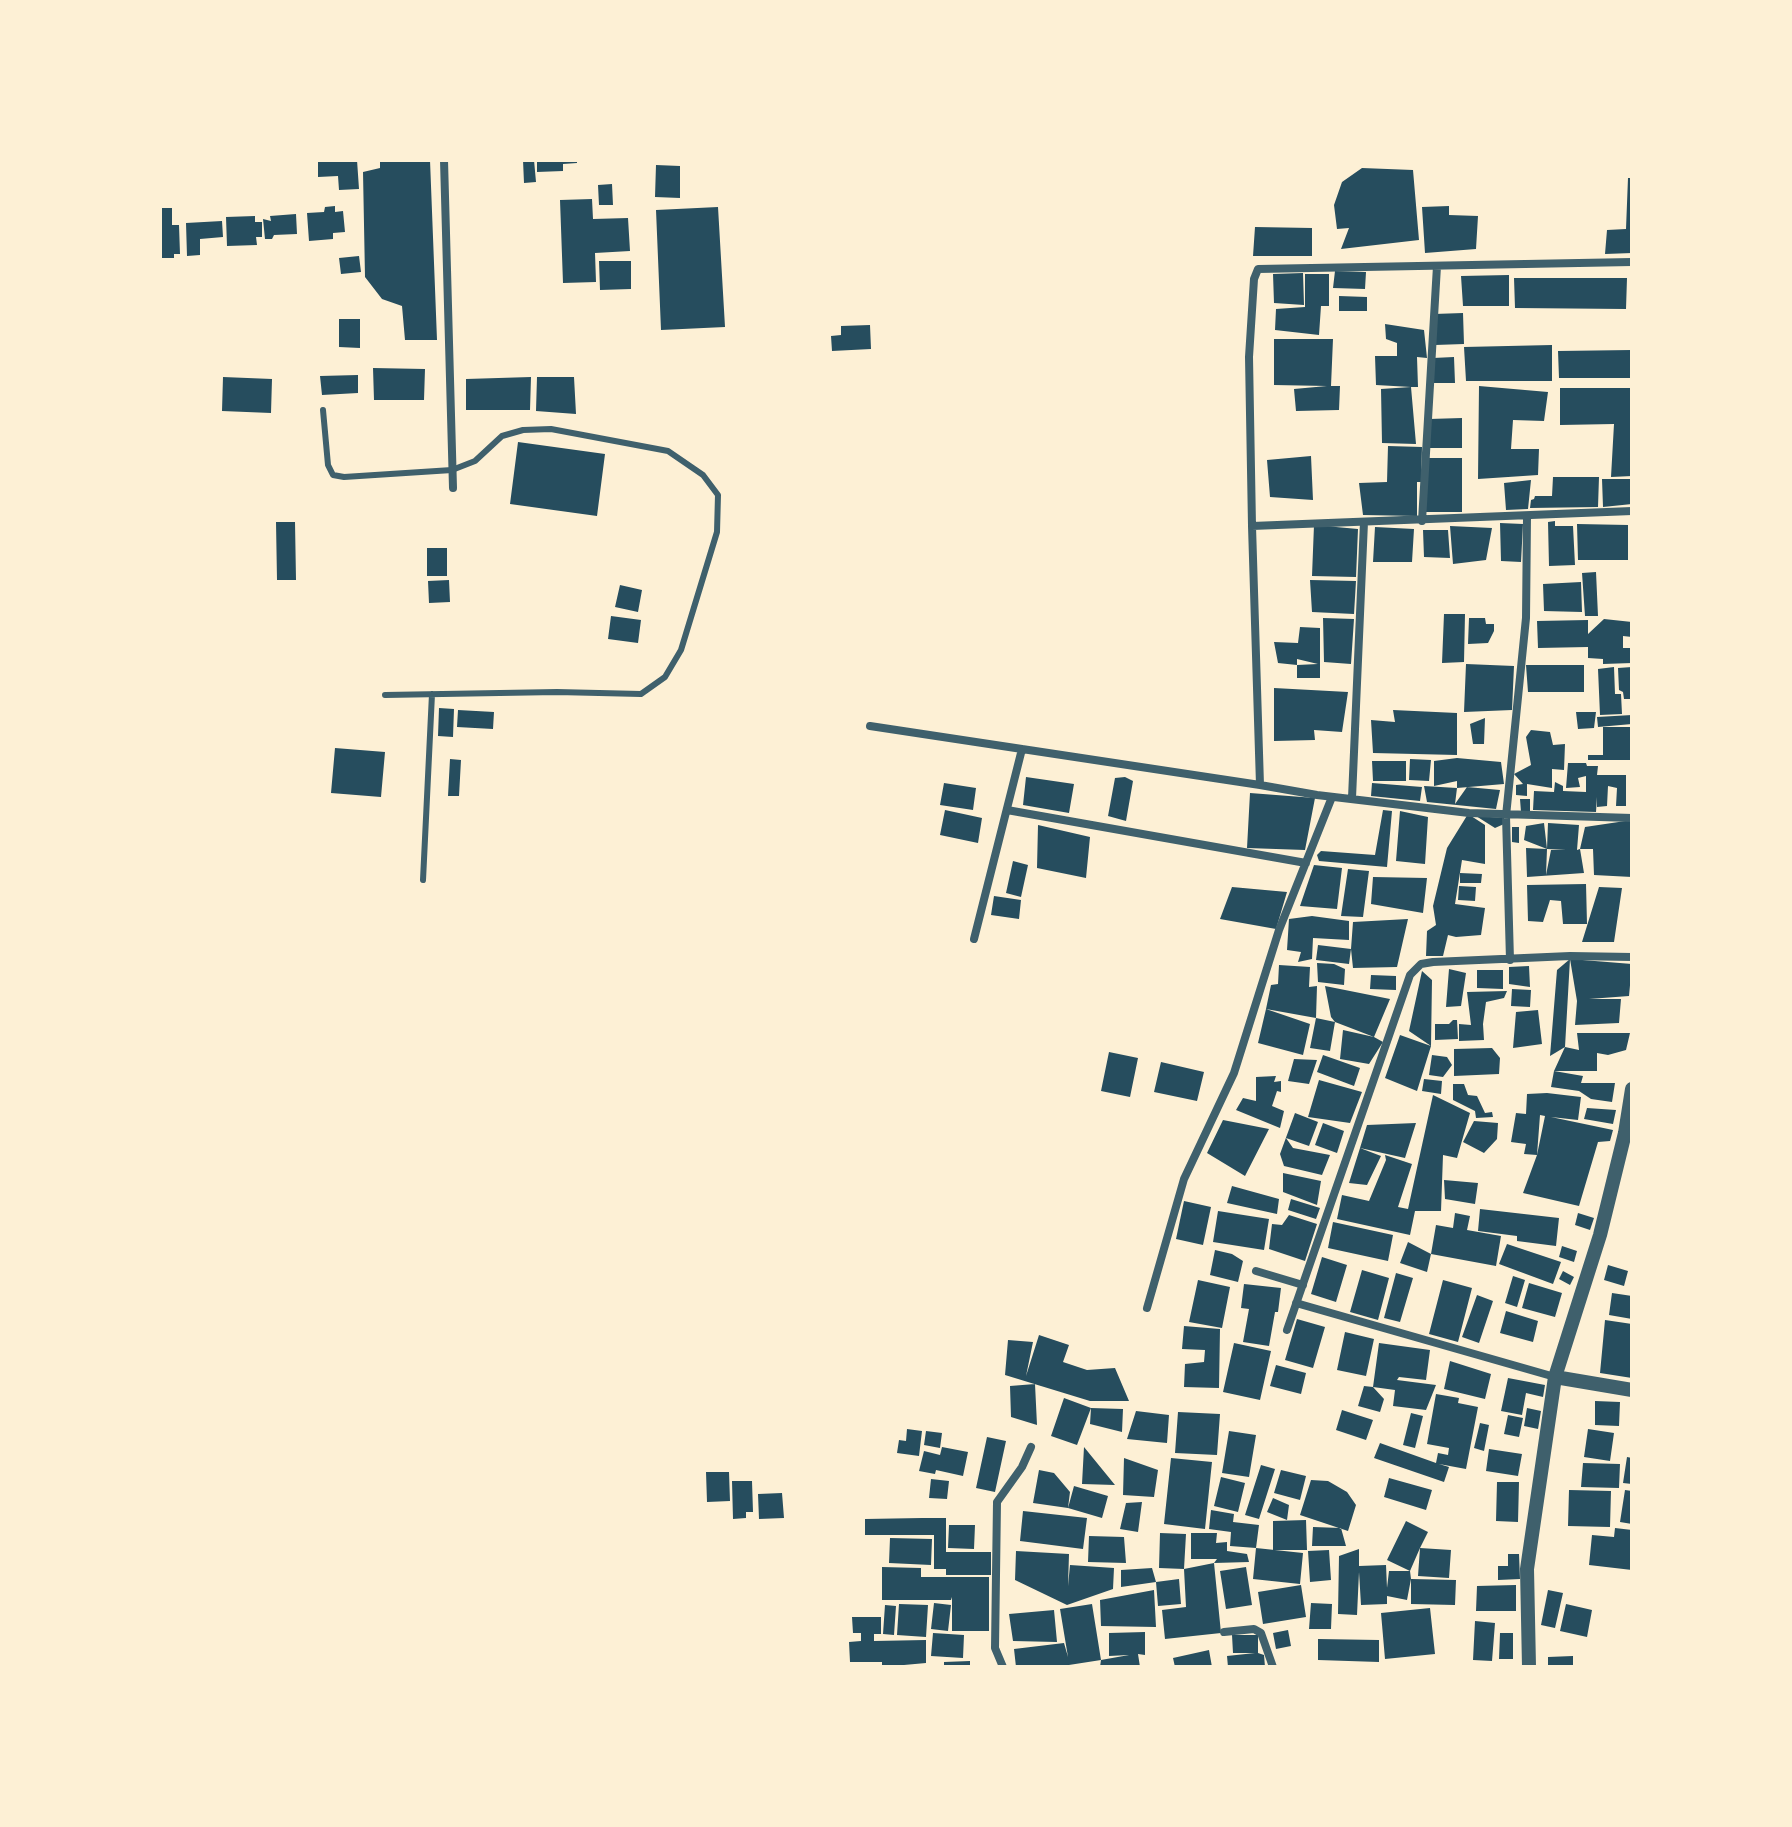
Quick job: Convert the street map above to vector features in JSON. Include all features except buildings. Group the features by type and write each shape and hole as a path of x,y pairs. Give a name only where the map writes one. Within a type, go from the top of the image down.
{"street":[{"path":"444,160 453,488"},
{"path":"1260,785 1249,357 1254,279 1258,269 1632,262"},
{"path":"1422,521 1437,266"},
{"path":"1252,526 1632,511"},
{"path":"1510,960 1506,816 1526,618 1527,517"},
{"path":"1352,798 1364,522"},
{"path":"870,726 1332,797 1506,816 1632,818"},
{"path":"974,939 1022,749"},
{"path":"1147,1308 1184,1179 1234,1073 1279,930 1332,797"},
{"path":"1007,810 1306,863"},
{"path":"1287,1330 1410,975 1421,964 1433,962 1570,956 1632,957"},
{"path":"1529,1667 1527,1569 1555,1377 1600,1235 1628,1133 1632,1089"},
{"path":"1256,1271 1303,1285"},
{"path":"1296,1303 1555,1377 1632,1390"},
{"path":"1003,1667 995,1648 997,1502 1022,1467 1031,1447"},
{"path":"1224,1632 1254,1629 1261,1633 1273,1667"}],"lane":[{"path":"323,410 328,465 333,475 344,477 452,470 475,461 502,436 523,430 576,433 668,451 703,475 718,495 717,532 681,650 665,677 641,694 385,695"},
{"path":"423,880 432,694"}]}
